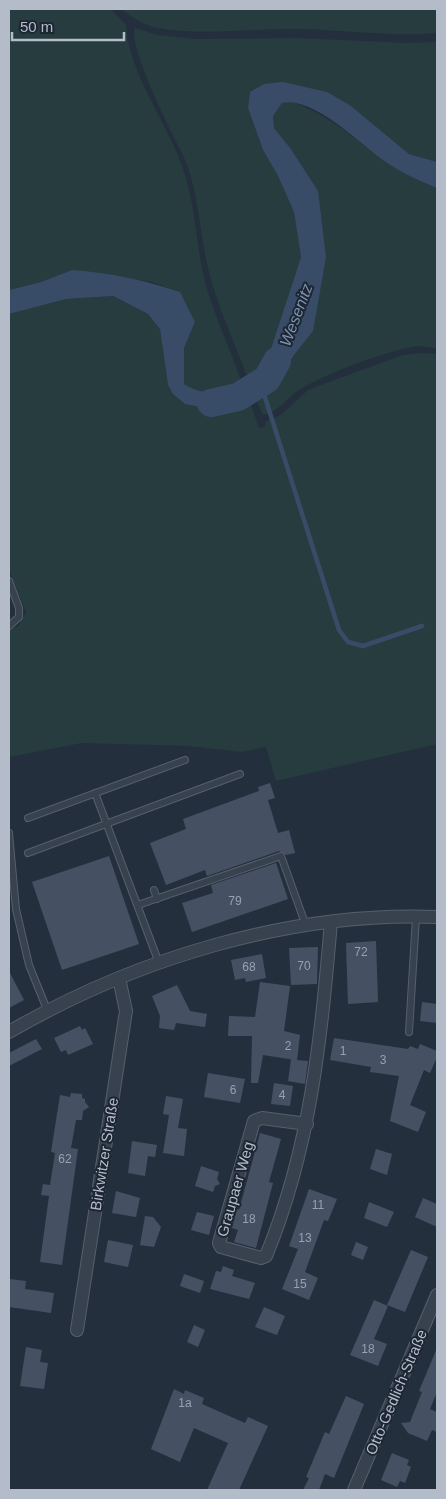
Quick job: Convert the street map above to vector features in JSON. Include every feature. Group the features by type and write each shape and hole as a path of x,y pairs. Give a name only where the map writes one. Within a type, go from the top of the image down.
{"street":[{"path":"9,1032 119,978 227,942 331,922 381,916 437,916"},
{"name":"Graupaer Weg","path":"307,1124 262,1118 254,1120 219,1243 221,1247 261,1258 266,1256 298,1165 307,1124 322,1028 331,922"},
{"name":"Birkwitzer Straße","path":"77,1330 126,1010 119,978"},
{"name":"Otto-Gedlich-Straße","path":"354,1490 437,1295"}],"lane":[{"path":"9,581 19,608 18,617 9,626"},
{"path":"28,818 185,760"},
{"path":"28,853 240,774"},
{"path":"95,793 160,963"},
{"path":"9,833 18,918 29,965 48,1012"},
{"path":"138,906 282,856 306,926"},
{"path":"154,890 157,899"},
{"path":"409,1032 416,916"}],"green space":[{"path":"9,9 111,9 126,25 134,61 141,79 175,149 187,181 207,289 242,383 213,392 199,391 184,384 184,348 195,322 180,292 152,282 72,270 41,282 9,290"},
{"path":"121,9 437,9 437,33 386,34 300,29 210,32 174,30 148,25"},
{"path":"135,28 158,35 195,39 297,38 407,43 437,42 437,162 409,154 351,106 250,92 248,108 263,150 278,176 294,212 301,257 266,364 248,379 221,310 208,268 192,179 143,69 134,37"},
{"path":"291,101 329,120 398,169 437,188 437,348 418,346 406,348 354,364 304,387 279,407 263,415 257,401 269,394 294,355 313,331 318,191 291,149 274,128 273,116 282,103"},
{"path":"112,296 148,314 160,329 168,385 238,406 250,402 259,428 266,426 265,422 281,415 308,390 403,355 437,354 437,744 276,781 266,747 241,752 189,746 82,743 9,757 9,630 18,626 26,612 9,570 9,314 66,299"}],"water":[{"path":"283,82 327,92 351,106 409,154 437,162 437,188 411,177 392,166 336,123 308,106 282,103 273,116 274,128 291,149 318,191 326,257 313,331 294,355 269,394 257,401 248,379 266,364 301,257 294,212 278,176 263,150 248,108 250,92 264,84"},
{"path":"72,270 127,278 180,292 195,322 184,348 184,384 199,391 213,392 242,383 250,402 238,406 212,409 185,404 173,394 168,385 160,329 148,314 113,296 66,299 9,314 9,290 41,282"}],"building":[{"path":"270,783 275,798 268,800 278,833 289,830 295,853 286,855 279,851 207,876 205,870 166,885 150,843 186,829 183,819 259,791 258,787"},
{"path":"109,856 139,944 62,970 32,882"},
{"path":"276,863 288,899 192,932 182,903 213,893 211,885"},
{"path":"376,941 378,1002 348,1004 346,943"},
{"path":"318,947 317,984 291,985 289,948"},
{"path":"262,954 266,978 246,982 245,978 235,980 231,960"},
{"path":"9,971 24,1000 9,1008"},
{"path":"260,982 290,986 284,1031 300,1035 297,1060 308,1061 305,1084 288,1081 291,1059 263,1055 258,1083 251,1083 252,1036 228,1036 229,1016 255,1017"},
{"path":"177,985 190,1011 207,1014 205,1027 176,1023 174,1030 159,1028 160,1016 152,996"},
{"path":"422,1002 437,1004 437,1023 420,1021"},
{"path":"80,1026 82,1030 85,1028 93,1044 68,1055 66,1050 61,1052 54,1038"},
{"path":"334,1038 408,1049 410,1046 418,1049 420,1044 437,1051 437,1057 430,1073 424,1070 410,1105 426,1112 418,1132 390,1121 399,1076 370,1072 371,1067 330,1060"},
{"path":"36,1039 42,1049 9,1066 9,1053"},
{"path":"208,1073 245,1079 240,1103 204,1097"},
{"path":"274,1083 293,1086 290,1106 271,1104"},
{"path":"71,1093 82,1094 82,1098 85,1099 89,1107 83,1111 82,1120 76,1120 71,1148 78,1149 62,1265 40,1262 49,1196 41,1195 43,1184 50,1185 55,1153 51,1152 60,1095 70,1097"},
{"path":"166,1096 183,1099 178,1128 187,1129 184,1156 163,1153 169,1115 163,1114"},
{"path":"260,1133 281,1139 269,1182 273,1183 256,1248 234,1242 238,1230 232,1228 237,1209 239,1210"},
{"path":"132,1141 157,1145 155,1157 148,1156 145,1176 128,1173"},
{"path":"376,1149 392,1154 387,1175 370,1169"},
{"path":"201,1166 219,1172 217,1179 220,1184 215,1186 213,1192 195,1186"},
{"path":"309,1189 337,1199 328,1221 324,1220 305,1272 318,1278 309,1300 282,1289 298,1249 289,1246"},
{"path":"116,1191 140,1198 136,1217 112,1213"},
{"path":"423,1198 437,1204 437,1227 415,1217"},
{"path":"369,1202 394,1212 387,1227 364,1218"},
{"path":"197,1212 214,1216 209,1235 191,1230"},
{"path":"145,1216 153,1217 161,1227 154,1247 140,1245"},
{"path":"108,1240 133,1245 128,1267 104,1262"},
{"path":"356,1242 368,1247 363,1260 351,1255"},
{"path":"411,1250 428,1257 405,1312 387,1305"},
{"path":"223,1266 234,1270 232,1276 255,1283 249,1299 210,1289 216,1271 221,1272"},
{"path":"184,1274 204,1281 200,1293 180,1286"},
{"path":"9,1279 26,1281 25,1289 54,1293 51,1313 9,1307"},
{"path":"374,1300 388,1306 374,1339 387,1344 378,1366 350,1355"},
{"path":"264,1307 285,1316 277,1335 255,1327"},
{"path":"194,1325 205,1330 198,1347 187,1342"},
{"path":"26,1347 42,1350 40,1362 48,1363 44,1389 20,1386"},
{"path":"437,1348 437,1392 430,1409 437,1412 437,1432 432,1430 427,1441 408,1433 401,1423 410,1422 422,1392 419,1391"},
{"path":"174,1389 184,1394 185,1390 204,1398 202,1404 245,1423 248,1417 268,1426 239,1490 207,1490 228,1443 194,1428 180,1462 151,1449"},
{"path":"346,1396 364,1404 334,1478 325,1474 319,1490 303,1490 309,1478 306,1477 325,1432 329,1434"},
{"path":"392,1453 409,1460 407,1465 411,1467 405,1483 400,1481 397,1487 381,1480"}],"waterway":[{"name":"Wesenitz","path":"211,403 238,397 267,379 277,361"},
{"path":"263,391 339,630 348,642 363,646 422,626"}]}
